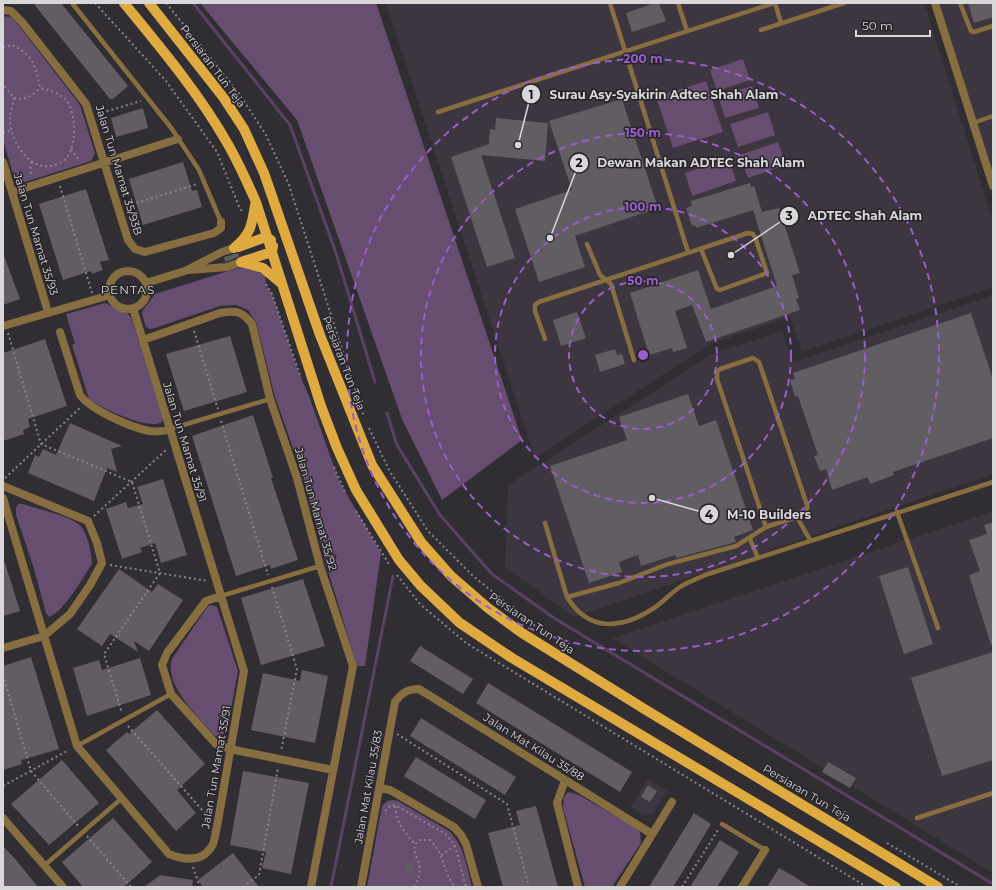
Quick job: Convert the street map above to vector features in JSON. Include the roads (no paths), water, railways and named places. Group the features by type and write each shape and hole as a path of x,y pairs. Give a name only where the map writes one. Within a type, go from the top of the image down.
{"main road":[{"path":"124,3 183,78 214,122 230,148 256,202 271,244 282,284 321,406 337,448 356,490 399,560 420,585 460,623 512,658 896,887"},
{"name":"Persiaran Tun Teja","path":"149,3 223,97 244,129 264,173 320,334 372,465 421,542 451,576 488,608 522,633 938,887"},
{"path":"234,248 244,240 250,230 256,202"},
{"path":"234,248 271,244 286,239"},
{"path":"241,262 271,244"},
{"path":"241,262 263,268 282,284"}],"street":[{"path":"935,3 993,186"},
{"name":"Jalan Tun Mamat 35/93B","path":"3,10 11,12 22,22 86,104 128,240 135,249 145,252 214,233 221,228 221,222"},
{"path":"12,192 178,139"},
{"name":"Jalan Tun Mamat 35/93","path":"3,162 7,184 12,192 48,312"},
{"path":"146,283 185,271 222,252 234,248"},
{"path":"185,271 226,267 241,262"},
{"path":"130,271 135,272 143,278 146,283 147,294 145,298 142,303 133,308 125,308 117,305 110,295 109,290 112,280 120,273 130,271"},
{"name":"Jalan Tun Mamat 35/93","path":"4,326 110,295"},
{"name":"Jalan Tun Mamat 35/91","path":"122,798 170,854 181,859 191,860 203,854 212,846 217,827 244,671 133,308"},
{"name":"Jalan Tun Mamat 35/92","path":"143,340 191,322 220,313 233,311 246,315 252,324 270,399 297,478 320,566 353,666 311,887"},
{"path":"60,332 80,395 85,402 116,418 149,431 170,430"},
{"path":"3,486 88,521 97,542 102,564 70,614 44,636 3,648"},
{"path":"3,498 77,746 122,798"},
{"path":"221,596 206,601 167,653 162,665 171,694 216,744 230,750 333,770"},
{"name":"Jalan Mat Kilau 35/88","path":"402,693 410,689 419,688 652,834"},
{"name":"Jalan Mat Kilau 35/83","path":"361,887 395,702 402,693"},
{"path":"565,780 556,803 578,887"},
{"path":"380,788 390,790 454,827 466,844 478,887"},
{"path":"620,887 672,802"},
{"path":"3,818 64,887"},
{"path":"742,887 765,850"}],"lane":[{"path":"72,3 178,139 199,170 221,222"},
{"path":"610,3 688,252"},
{"path":"678,3 687,31"},
{"path":"438,112 774,3 781,23"},
{"path":"761,30 844,3"},
{"path":"960,3 970,30 974,32 993,26"},
{"path":"973,123 993,116"},
{"path":"545,339 535,311 535,305 605,280 748,233 753,234 766,273 720,290 717,289 701,249"},
{"path":"587,244 600,275 611,284 634,360"},
{"path":"567,597 619,583 668,564 736,546 750,539 766,526 804,514 807,508 797,473 759,362 755,358 720,370 717,374 766,526"},
{"path":"170,430 270,399"},
{"path":"545,522 567,597 574,608 587,619 605,625 614,624 642,615 655,608 681,587 705,576 810,540 993,482"},
{"path":"897,512 938,628"},
{"path":"797,517 810,540"},
{"path":"750,539 758,558"},
{"path":"221,596 320,566"},
{"path":"77,746 171,694"},
{"path":"917,818 993,793"},
{"path":"45,865 122,798"},
{"path":"722,824 765,850"}],"waterway":[{"path":"193,3 290,125 337,256 375,382"},
{"path":"387,413 397,445 440,515 492,574 554,618 993,884"},
{"path":"331,887 393,576"}],"place":[{"name":"Surau Asy-Syakirin Adtec Shah Alam","path":"518,145"},
{"name":"Dewan Makan ADTEC Shah Alam","path":"550,238"},
{"name":"ADTEC Shah Alam","path":"731,255"},
{"name":"M-10 Builders","path":"652,498"}],"district":[{"name":"PENTAS","path":"128,290"}]}
